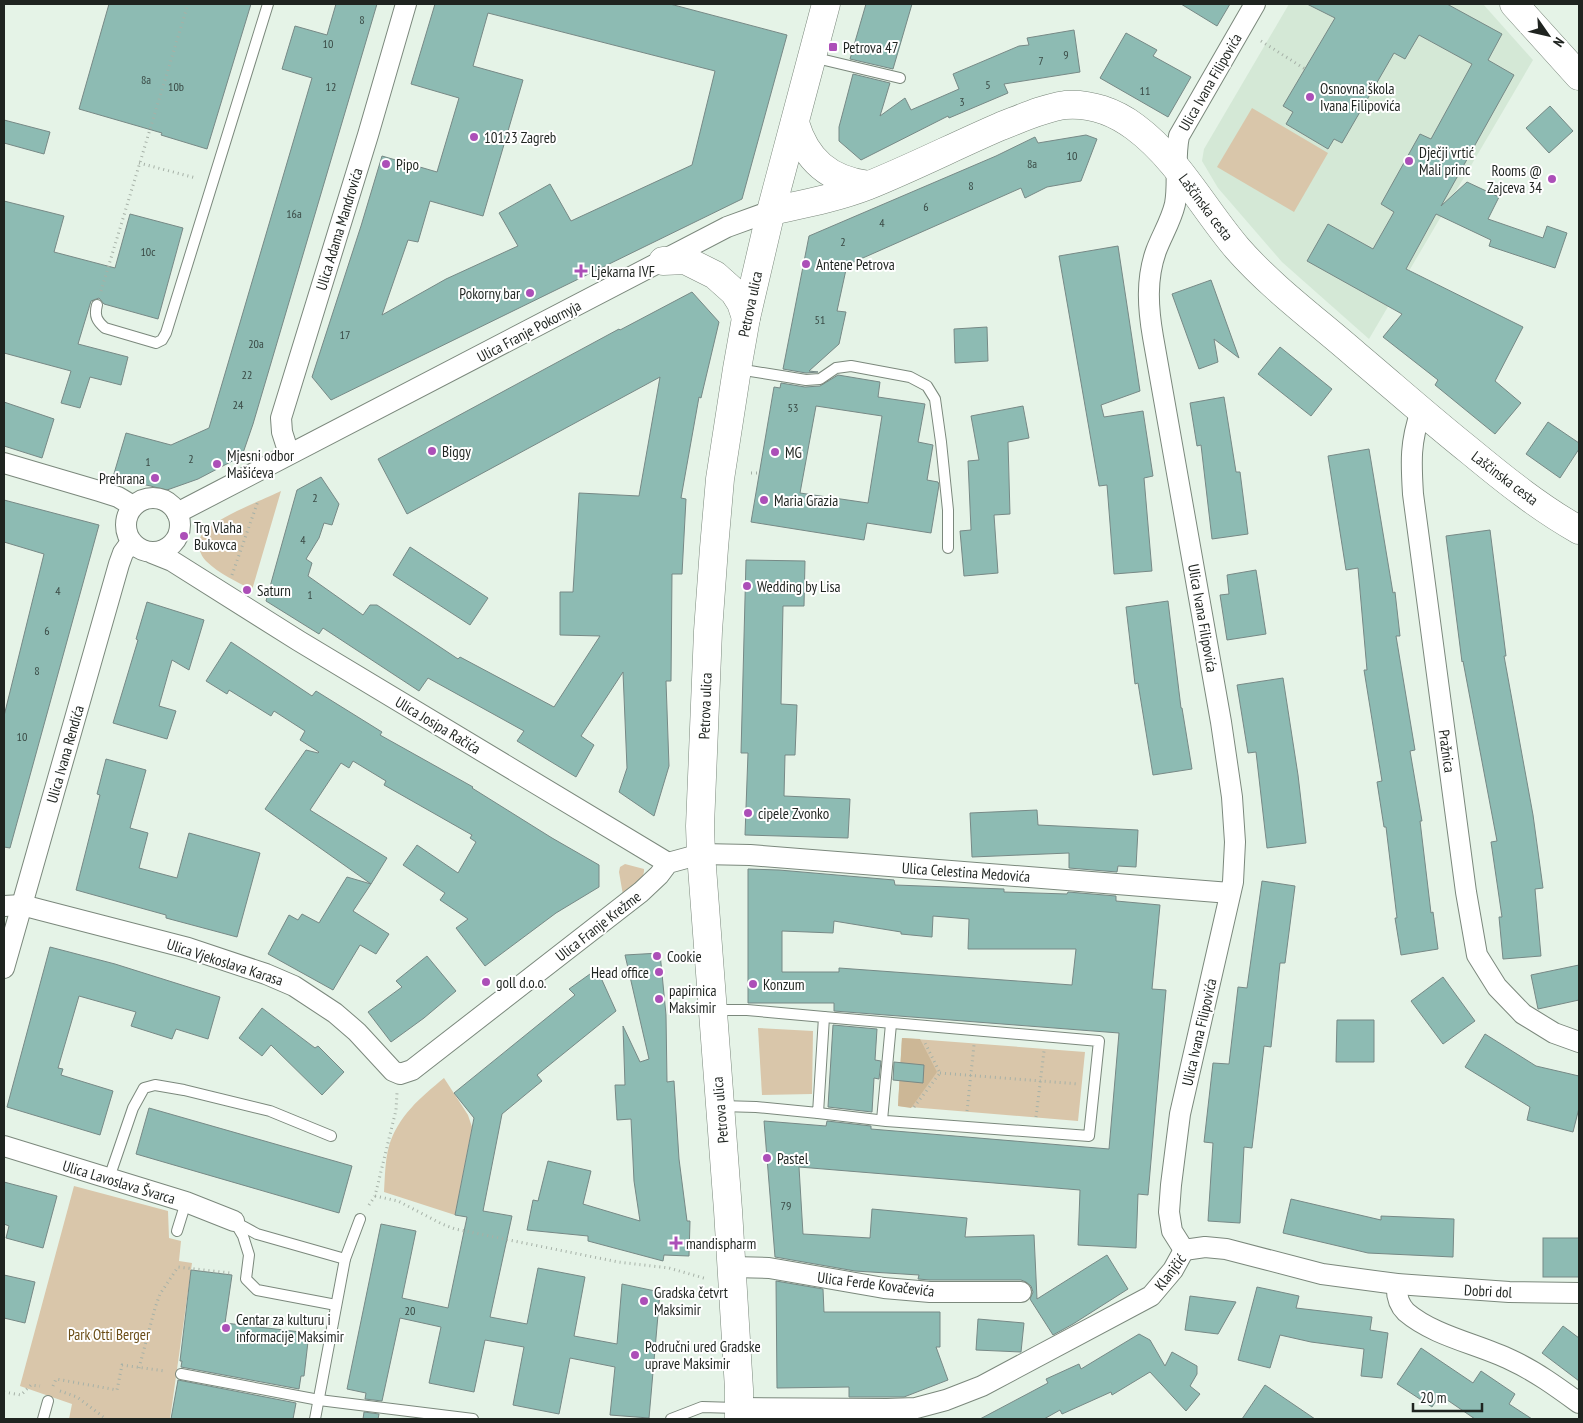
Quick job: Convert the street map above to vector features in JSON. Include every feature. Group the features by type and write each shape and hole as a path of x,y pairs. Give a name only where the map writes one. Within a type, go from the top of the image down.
{"street":[{"name":"Ulica Adama Mandrovića","path":"289,454 282,432 281,418 370,129 406,4"},
{"name":"Petrova ulica","path":"739,1414 722,1274 720,1106 701,854 708,631 720,479 746,318 771,211 824,4"},
{"name":"Ulica Ivana Filipovića","path":"1184,1250 1172,1231 1170,1212 1171,1185 1180,1114 1233,882 1235,842 1232,797 1148,309 1148,288 1152,265 1175,203 1176,151 1183,127 1256,4"},
{"path":"1514,4 1579,76"},
{"name":"Laščinska cesta","path":"771,211 816,202 868,185 1022,118 1065,105 1092,106 1120,117 1148,137 1175,167 1237,248 1264,276 1421,411 1514,487 1579,530"},
{"path":"795,123 800,139 808,152 827,172 852,183 868,185"},
{"name":"Ulica Franje Pokornyja","path":"289,454 727,227 771,211"},
{"path":"663,261 685,260 715,275 734,292 741,303 746,318"},
{"name":"Pražnica","path":"1421,411 1413,438 1411,461 1413,494 1466,892 1478,955 1498,987 1523,1014 1554,1033 1579,1042"},
{"path":"177,513 289,454"},
{"path":"4,463 99,490 133,506"},
{"path":"153,498 167,502 173,506 177,513 180,520 178,536 174,543 160,552 144,551 131,542 127,536 126,520 133,506 139,502 153,498"},
{"name":"Ulica Ivana Rendića","path":"4,968 13,906 119,564 123,553 131,542"},
{"name":"Ulica Josipa Račića","path":"152,553 172,561 325,657 668,862"},
{"path":"668,862 701,854"},
{"name":"Ulica Celestina Medovića","path":"701,854 750,855 1230,893"},
{"name":"Ulica Franje Krežme","path":"400,1074 412,1070 641,892 668,862"},
{"name":"Ulica Vjekoslava Karasa","path":"13,906 188,948 234,962 287,983 335,1012 357,1032 386,1066 400,1074"},
{"name":"Ulica Lavoslava Švarca","path":"4,1146 186,1202 234,1221"},
{"name":"Klanjčić","path":"739,1414 889,1414 946,1400 982,1386 1151,1296 1173,1270 1184,1250 1205,1247 1226,1249 1322,1274 1397,1284"},
{"name":"Ulica Ferde Kovačevića","path":"722,1274 769,1268 884,1288 930,1292 1021,1292"},
{"path":"1397,1284 1396,1294 1399,1304 1416,1320 1510,1359 1556,1386 1579,1403"},
{"name":"Dobri dol","path":"1397,1284 1509,1292 1579,1293"}],"lane":[{"path":"98,302 95,314 99,323 105,328 156,343 162,340 166,333 268,4"},
{"path":"811,56 900,78"},
{"path":"737,369 806,380 820,379 836,368 851,366 910,377 927,386 935,399 941,442 948,510 948,548"},
{"path":"712,1010 747,1010 1098,1041 1089,1136 882,1120 756,1107 720,1106"},
{"path":"818,1113 824,1017"},
{"path":"882,1120 892,1024"},
{"path":"109,1178 134,1108 144,1088 155,1085 184,1090 270,1111 331,1136"},
{"path":"177,1232 186,1202"},
{"path":"316,1419 345,1259 360,1219"},
{"path":"234,1221 257,1234 345,1259"},
{"path":"234,1221 243,1236 249,1255 246,1279 257,1290 336,1305"},
{"path":"181,1374 319,1400 473,1419"},
{"path":"43,1419 48,1401"},
{"path":"670,1419 702,1407 739,1414"}],"path":[{"path":"98,302 188,4"},
{"path":"1261,41 1305,69"},
{"path":"139,163 213,183"},
{"path":"751,473 759,473"},
{"path":"230,583 258,501"},
{"path":"922,1036 940,1073"},
{"path":"967,1116 974,1040"},
{"path":"1036,1122 1045,1046"},
{"path":"940,1073 1083,1084"},
{"path":"911,1111 940,1073"},
{"path":"360,1219 375,1196 396,1110 400,1074"},
{"path":"375,1196 398,1201 455,1229 618,1262 722,1274"},
{"path":"139,1368 160,1294 178,1267 234,1273"},
{"path":"52,1388 56,1378 117,1390 122,1365 181,1374"}],"shaded area":[{"path":"1289,4 1483,4 1533,60 1369,339 1282,262 1218,188 1202,161 1204,149"},
{"path":"902,1038 920,1039 937,1072 911,1108 898,1106"}],"green space":[{"path":"1252,108 1328,153 1294,212 1217,167"},
{"path":"281,491 252,590 222,574 206,561 200,551 201,536 217,522"},
{"path":"625,864 644,869 644,873 640,880 623,895 619,872 620,867"},
{"path":"758,1028 813,1031 812,1094 762,1095"},
{"path":"902,1038 1085,1052 1078,1121 898,1106"},
{"path":"444,1078 468,1115 472,1127 455,1215 384,1192 389,1146 398,1125 411,1108"},
{"name":"Park Otti Berger","path":"74,1186 168,1211 169,1238 181,1241 179,1261 192,1263 170,1419 69,1419 72,1404 20,1386"}],"building":[{"path":"109,4 251,4 207,149 161,135 162,133 79,109"},
{"path":"336,4 377,4 242,456 198,479 167,490 113,477 126,433 171,445 209,428 312,78 282,69 295,26 327,35"},
{"path":"435,4 670,4 787,35 742,199 331,400 312,377 382,156 437,172 459,98 411,84","holes":["488,13 715,71 692,165 571,221 550,184 499,213 518,246 446,279 382,315 408,240 418,242 430,201 483,216 523,80 473,66"]},
{"path":"866,4 912,4 893,69 850,59"},
{"path":"1181,4 1230,4 1217,26"},
{"path":"1307,4 1447,4 1502,34 1488,60 1514,75 1441,206 1467,182 1499,197 1488,219 1543,238 1547,226 1567,233 1555,268 1489,246 1491,240 1436,214 1406,269 1523,327 1495,381 1521,403 1495,434 1435,385 1438,380 1383,337 1402,314 1307,261 1328,224 1373,249 1394,212 1381,204 1420,134 1431,139 1472,64 1419,35 1405,59 1394,53 1342,143 1334,139 1328,149 1286,124 1293,112 1283,106 1335,18"},
{"path":"1074,30 1080,72 1004,84 1008,93 949,118 948,116 861,160 839,141 839,127 853,74 890,83 880,116 905,98 911,110 959,89 953,74 1019,46 1029,45 1027,38"},
{"path":"1126,33 1157,50 1153,56 1191,77 1168,117 1100,78"},
{"path":"1550,106 1573,131 1549,153 1526,128"},
{"path":"4,120 50,132 44,154 4,143"},
{"path":"1086,135 1097,139 1081,181 1047,187 1025,198 1021,188 847,265 837,311 846,312 839,344 809,371 818,372 806,373 783,369 809,236 996,156 1035,137 1038,143"},
{"path":"4,201 64,216 54,252 115,268 130,214 183,228 158,319 104,304 99,298 91,301 78,344 128,357 121,385 90,377 80,408 61,403 71,371 4,353"},
{"path":"1118,246 1140,391 1101,405 1104,417 1143,411 1153,476 1144,478 1152,571 1114,574 1107,485 1099,486 1059,256"},
{"path":"1211,280 1239,358 1214,339 1218,362 1199,369 1172,294"},
{"path":"692,292 719,322 701,398 699,397 681,498 686,499 682,574 672,574 671,681 666,681 669,766 654,816 619,792 627,768 623,672 581,736 594,745 576,777 517,741 524,731 428,678 419,691 323,628 319,634 266,601 297,490 321,477 339,504 332,525 324,523 319,538 306,559 312,563 308,576 363,615 370,605 377,605 458,659 460,657 554,707 600,636 560,635 560,592 573,592 579,493 639,496 660,377 407,514 378,459 619,329"},
{"path":"987,327 988,361 955,363 954,329"},
{"path":"1280,347 1332,389 1311,416 1258,374"},
{"path":"838,375 880,382 878,397 925,404 918,442 933,445 927,480 938,482 939,485 931,533 867,523 864,540 751,522 774,387 780,388 781,383 805,387 820,386","holes":["816,406 882,416 868,503 800,493"]},
{"path":"1224,397 1236,472 1240,472 1248,534 1212,539 1201,445 1197,446 1190,403"},
{"path":"4,402 54,419 42,458 4,446"},
{"path":"1023,406 1029,438 1008,442 1010,514 994,515 998,573 964,576 960,531 971,530 968,461 979,460 971,416"},
{"path":"1548,422 1579,443 1579,449 1560,478 1526,454"},
{"path":"1369,449 1393,593 1395,592 1400,636 1396,636 1415,750 1410,751 1422,821 1420,821 1431,913 1433,912 1438,949 1401,955 1395,918 1397,918 1386,827 1384,827 1377,782 1382,781 1364,670 1367,670 1358,568 1346,570 1328,456"},
{"path":"4,500 99,525 10,848 4,847 4,716 44,554 4,542"},
{"path":"1490,530 1506,656 1504,656 1533,815 1543,888 1535,889 1541,956 1503,959 1499,917 1502,917 1491,842 1497,841 1462,662 1446,536"},
{"path":"410,547 488,598 470,625 393,575"},
{"path":"746,560 805,561 804,606 783,606 781,704 797,705 795,755 785,755 784,796 850,799 848,838 745,835 748,753 741,753"},
{"path":"1256,570 1266,634 1227,640 1220,595 1229,594 1227,575"},
{"path":"1168,601 1181,708 1192,769 1153,775 1138,683 1135,684 1126,607"},
{"path":"147,602 204,620 189,670 172,660 159,706 176,711 167,739 113,723 138,640 136,639"},
{"path":"231,642 312,696 316,691 382,732 380,735 473,787 552,838 599,865 599,887 556,913 485,966 456,928 468,919 440,900 445,893 403,865 417,845 458,873 476,842 470,838 472,835 384,785 386,781 353,761 349,768 341,763 310,810 387,858 371,884 265,809 306,750 319,752 300,740 305,731 274,711 271,716 229,690 227,694 206,681"},
{"path":"1283,678 1306,843 1267,848 1256,752 1248,753 1237,685"},
{"path":"106,759 146,770 130,828 148,833 139,868 177,878 189,833 260,853 237,937 166,918 166,915 76,890 100,795 97,794"},
{"path":"1037,810 1038,825 1138,830 1136,867 1118,866 1117,872 1069,868 1069,853 972,857 970,813"},
{"path":"748,869 894,880 895,885 1004,889 1004,892 1067,894 1068,892 1116,896 1116,901 1160,905 1152,989 1166,990 1148,1195 1138,1194 1136,1248 1078,1245 1080,1190 799,1167 803,1234 870,1238 872,1209 967,1218 965,1237 1034,1235 1037,1299 1107,1255 1128,1289 1053,1335 1030,1299 1033,1292 1031,1286 1021,1280 918,1279 919,1275 855,1271 775,1257 764,1121 826,1126 827,1121 871,1126 871,1129 1109,1149 1119,1033 834,1011 834,1003 748,1003","holes":["933,916 969,919 968,949 1076,949 1072,985 839,968 839,972 782,972 782,931 833,933 834,921 901,932 901,934 932,937"]},
{"path":"347,877 371,884 353,911 389,934 376,954 360,945 333,990 268,954 289,915 298,920 302,914 319,923"},
{"path":"1262,881 1295,886 1285,963 1280,963 1271,1047 1264,1046 1252,1148 1244,1147 1240,1223 1208,1221 1213,1143 1204,1142 1213,1063 1229,1064 1238,987 1247,988"},
{"path":"50,947 115,964 220,997 208,1039 176,1029 172,1039 131,1026 136,1012 79,996 58,1068 63,1069 61,1075 113,1091 100,1135 7,1107"},
{"path":"660,953 666,1015 667,1082 674,1081 679,1159 687,1221 690,1221 689,1256 664,1255 663,1261 588,1241 588,1236 527,1230 533,1200 538,1201 548,1161 591,1171 583,1204 640,1221 634,1181 631,1119 617,1120 615,1085 625,1085 623,1026 640,1062 649,1059 625,955"},
{"path":"427,956 456,991 391,1042 368,1012 402,987 396,981"},
{"path":"1579,965 1579,1000 1538,1009 1531,975"},
{"path":"597,969 616,1011 537,1075 542,1081 502,1114 483,1211 512,1216 490,1317 527,1324 538,1268 585,1277 574,1336 617,1344 622,1284 660,1292 649,1418 610,1415 615,1367 570,1358 559,1414 513,1405 524,1347 485,1340 474,1392 429,1383 441,1327 400,1318 382,1401 365,1399 366,1393 347,1389 381,1224 416,1231 402,1298 448,1308 467,1217 455,1215 474,1118 454,1093 575,995 569,989"},
{"path":"1443,977 1475,1021 1443,1044 1411,1001"},
{"path":"262,1008 315,1048 318,1046 344,1072 322,1095 271,1045 262,1056 239,1038"},
{"path":"1337,1020 1374,1020 1374,1062 1336,1062"},
{"path":"833,1025 877,1029 875,1060 881,1061 879,1079 874,1078 872,1112 828,1107"},
{"path":"1485,1034 1536,1066 1579,1076 1579,1108 1573,1132 1527,1120 1530,1107 1465,1067"},
{"path":"894,1062 924,1065 923,1083 893,1080"},
{"path":"149,1108 352,1166 339,1213 136,1154"},
{"path":"4,1182 57,1196 43,1248 6,1238 9,1226 4,1224"},
{"path":"1291,1199 1381,1220 1381,1216 1454,1219 1453,1257 1368,1253 1283,1233"},
{"path":"1543,1238 1579,1238 1579,1277 1543,1277"},
{"name":"Centar za kulturu i informacije Maksimir","path":"191,1270 232,1275 225,1323 309,1333 304,1376 301,1376 299,1389 181,1367 182,1361 180,1361"},
{"path":"4,1275 35,1282 25,1323 4,1318"},
{"path":"776,1281 823,1289 824,1312 940,1312 940,1347 936,1347 948,1380 904,1397 849,1397 849,1387 777,1388"},
{"path":"1257,1287 1299,1296 1296,1308 1372,1317 1370,1330 1388,1333 1382,1378 1361,1376 1364,1349 1311,1342 1280,1335 1270,1368 1238,1360"},
{"path":"1190,1296 1236,1302 1218,1334 1185,1330"},
{"path":"978,1319 1024,1323 1021,1352 976,1350"},
{"path":"1563,1326 1579,1338 1579,1381 1542,1353"},
{"path":"1139,1334 1150,1340 1165,1366 1172,1352 1197,1366 1197,1374 1190,1386 1200,1394 1186,1411 1150,1372 1112,1395 1111,1392 1062,1414 1060,1410 1044,1419 980,1419 1048,1383 1046,1379 1079,1364 1081,1369"},
{"path":"1421,1348 1473,1383 1481,1371 1515,1394 1509,1404 1532,1419 1475,1419 1440,1395 1432,1407 1397,1384"},
{"path":"178,1380 296,1403 293,1419 171,1419"},
{"path":"1265,1385 1315,1419 1242,1419"},
{"path":"364,1412 379,1414 378,1419 363,1419"}],"place":[{"name":"Petrova 47","path":"833,47"},
{"name":"Osnovna škola Ivana Filipovića","path":"1310,97"},
{"name":"10123 Zagreb","path":"474,137"},
{"name":"Dječji vrtić Mali princ","path":"1409,161"},
{"name":"Pipo","path":"386,164"},
{"name":"Rooms @ Zajceva 34","path":"1552,179"},
{"name":"Antene Petrova","path":"806,264"},
{"name":"Ljekarna IVF","path":"581,271"},
{"name":"Pokorny bar","path":"530,293"},
{"name":"Biggy","path":"432,451"},
{"name":"MG","path":"775,452"},
{"name":"Mjesni odbor Mašićeva","path":"217,464"},
{"name":"Prehrana","path":"155,478"},
{"name":"Maria Grazia","path":"764,500"},
{"name":"Trg Vlaha Bukovca","path":"184,536"},
{"name":"Wedding by Lisa","path":"747,586"},
{"name":"Saturn","path":"247,590"},
{"name":"cipele Zvonko","path":"748,813"},
{"name":"Cookie","path":"657,956"},
{"name":"Head office","path":"659,972"},
{"name":"goll d.o.o.","path":"486,982"},
{"name":"Konzum","path":"753,984"},
{"name":"papirnica Maksimir","path":"659,999"},
{"name":"Pastel","path":"767,1158"},
{"name":"mandispharm","path":"676,1243"},
{"name":"Gradska četvrt Maksimir","path":"644,1301"},
{"name":"Centar za kulturu i informacije Maksimir","path":"226,1328"},
{"name":"Područni ured Gradske uprave Maksimir","path":"635,1355"}]}
